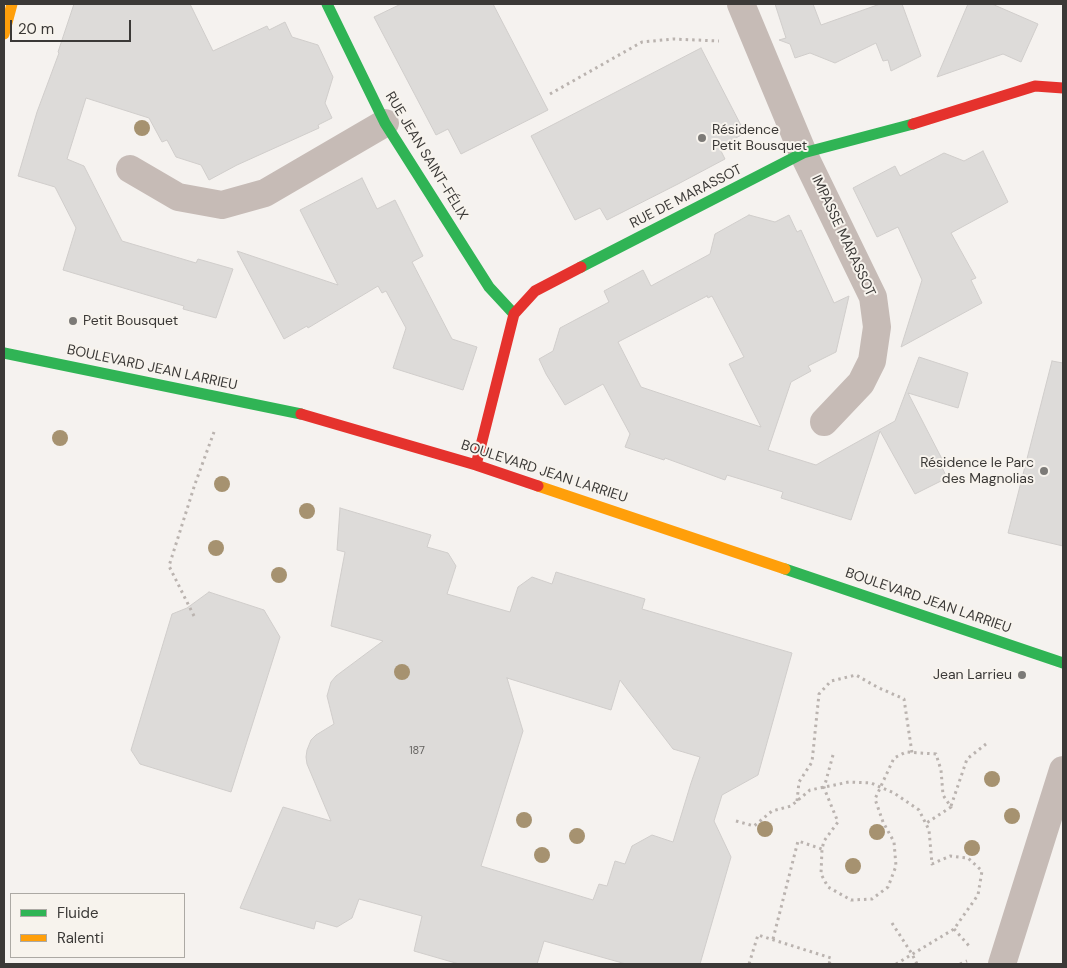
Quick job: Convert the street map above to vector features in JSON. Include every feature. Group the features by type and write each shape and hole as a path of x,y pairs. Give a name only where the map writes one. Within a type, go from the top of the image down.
{"street":[{"path":"4,34 12,4"},
{"name":"RUE JEAN SAINT-FÉLIX","path":"327,4 385,123 489,287 514,314"},
{"name":"IMPASSE MARASSOT","path":"741,4 803,153 874,297 877,327 872,361 861,382 824,422"},
{"name":"RUE DE MARASSOT","path":"476,465 514,314 535,291 803,153 912,124 1035,86 1063,88"},
{"path":"130,169 178,197 222,205 265,193 385,123"},
{"name":"BOULEVARD JEAN LARRIEU","path":"4,353 307,415 476,465 1063,663"},
{"path":"1002,964 1063,770"}],"path":[{"path":"550,94 642,42 673,39 757,43"},
{"path":"194,616 169,566 194,484 216,426"},
{"path":"797,802 799,782 812,762 819,694 831,681 856,675 878,688 904,699 912,753"},
{"path":"925,824 951,807 966,759 986,744"},
{"path":"833,756 824,788 838,822 824,842 821,874 828,887 851,900 872,899 888,888 896,866 894,842 883,822 875,799 882,788 894,758 906,752 936,754 941,770 943,795 951,807"},
{"path":"736,821 754,826 772,811 791,806 810,790 849,782 871,783 894,792 919,810 929,830 932,864 950,856 968,858 982,872 978,895 954,929 896,964"},
{"path":"774,939 798,841 822,849"},
{"path":"892,923 917,964"},
{"path":"954,929 970,947 967,961 960,964"},
{"path":"749,964 758,936 774,939 831,958 829,964"}],"building":[{"path":"74,4 190,4 213,51 267,26 269,30 285,22 292,37 318,45 333,77 325,103 332,118 318,125 319,128 237,165 209,180 201,165 176,157 167,140 162,142 149,118 86,98 67,159 84,166 122,241 196,263 198,259 233,269 216,318 183,309 184,306 63,270 76,228 55,187 18,176 37,112 59,53"},
{"path":"401,4 493,4 548,110 461,154 448,129 436,135 374,17"},
{"path":"775,4 813,4 821,25 880,4 902,4 921,56 891,71 888,60 883,61 876,43 835,63 810,53 795,58 790,44 779,40 786,38"},
{"path":"968,4 992,4 1038,24 1021,62 1003,54 937,77"},
{"name":"Résidence Petit Bousquet","path":"701,48 745,133 719,147 725,159 678,184 607,220 600,208 575,220 531,136"},
{"path":"983,151 1008,202 951,233 976,278 971,280 982,303 901,347 922,280 898,227 877,237 853,188 895,166 900,176 944,153 964,161"},
{"path":"362,178 377,209 395,200 423,256 412,262 452,339 477,347 463,390 393,368 406,328 386,291 382,293 378,286 308,328 307,326 284,339 237,251 338,285 300,210"},
{"path":"749,215 775,222 789,215 797,232 801,230 834,303 849,296 836,352 808,366 811,371 791,382 768,450 816,465 895,421 919,357 968,373 958,408 908,393 942,459 939,461 947,478 915,494 880,431 851,520 781,498 783,492 727,475 725,480 665,458 664,460 625,447 630,434 603,384 565,405 539,359 553,351 560,328 609,302 604,291 643,270 651,286 710,254 715,234","holes":["707,296 708,298 712,296 744,357 729,364 761,427 641,387 618,342"]},
{"name":"Résidence le Parc des Magnolias","path":"1052,361 1063,363 1063,546 1008,533"},
{"path":"340,508 431,535 427,547 448,553 456,566 447,594 510,612 518,587 532,577 552,584 556,572 645,599 642,609 792,653 758,775 722,795 714,821 731,857 700,964 626,964 544,941 537,964 459,964 414,951 422,916 359,899 352,918 337,927 316,921 314,929 240,908 283,807 331,821 307,764 307,750 311,740 316,735 334,724 327,696 331,682 336,676 383,641 331,626 345,552 337,550","holes":["507,678 611,710 620,680 673,749 700,757 673,842 652,835 632,846 625,864 615,861 607,886 599,884 593,900 481,866 523,731"]},
{"path":"209,592 264,610 280,637 231,792 140,764 131,750 172,614 187,608"}],"traffic: fast":[{"path":"327,4 385,123 489,287 514,314"},
{"path":"581,267 803,153 913,124"},
{"path":"4,353 301,414"},
{"path":"785,569 1063,663"}],"traffic: slow":[{"path":"4,34 12,4"},
{"path":"538,486 785,569"}],"traffic: jam":[{"path":"913,124 1035,86 1063,88"},
{"path":"476,465 514,314 535,291 581,267"},
{"path":"301,414 476,465 538,486"}],"place":[{"name":"Résidence Petit Bousquet","path":"702,138"},
{"name":"Petit Bousquet","path":"73,321"},
{"name":"Résidence le Parc des Magnolias","path":"1044,471"},
{"name":"Jean Larrieu","path":"1022,675"}]}
